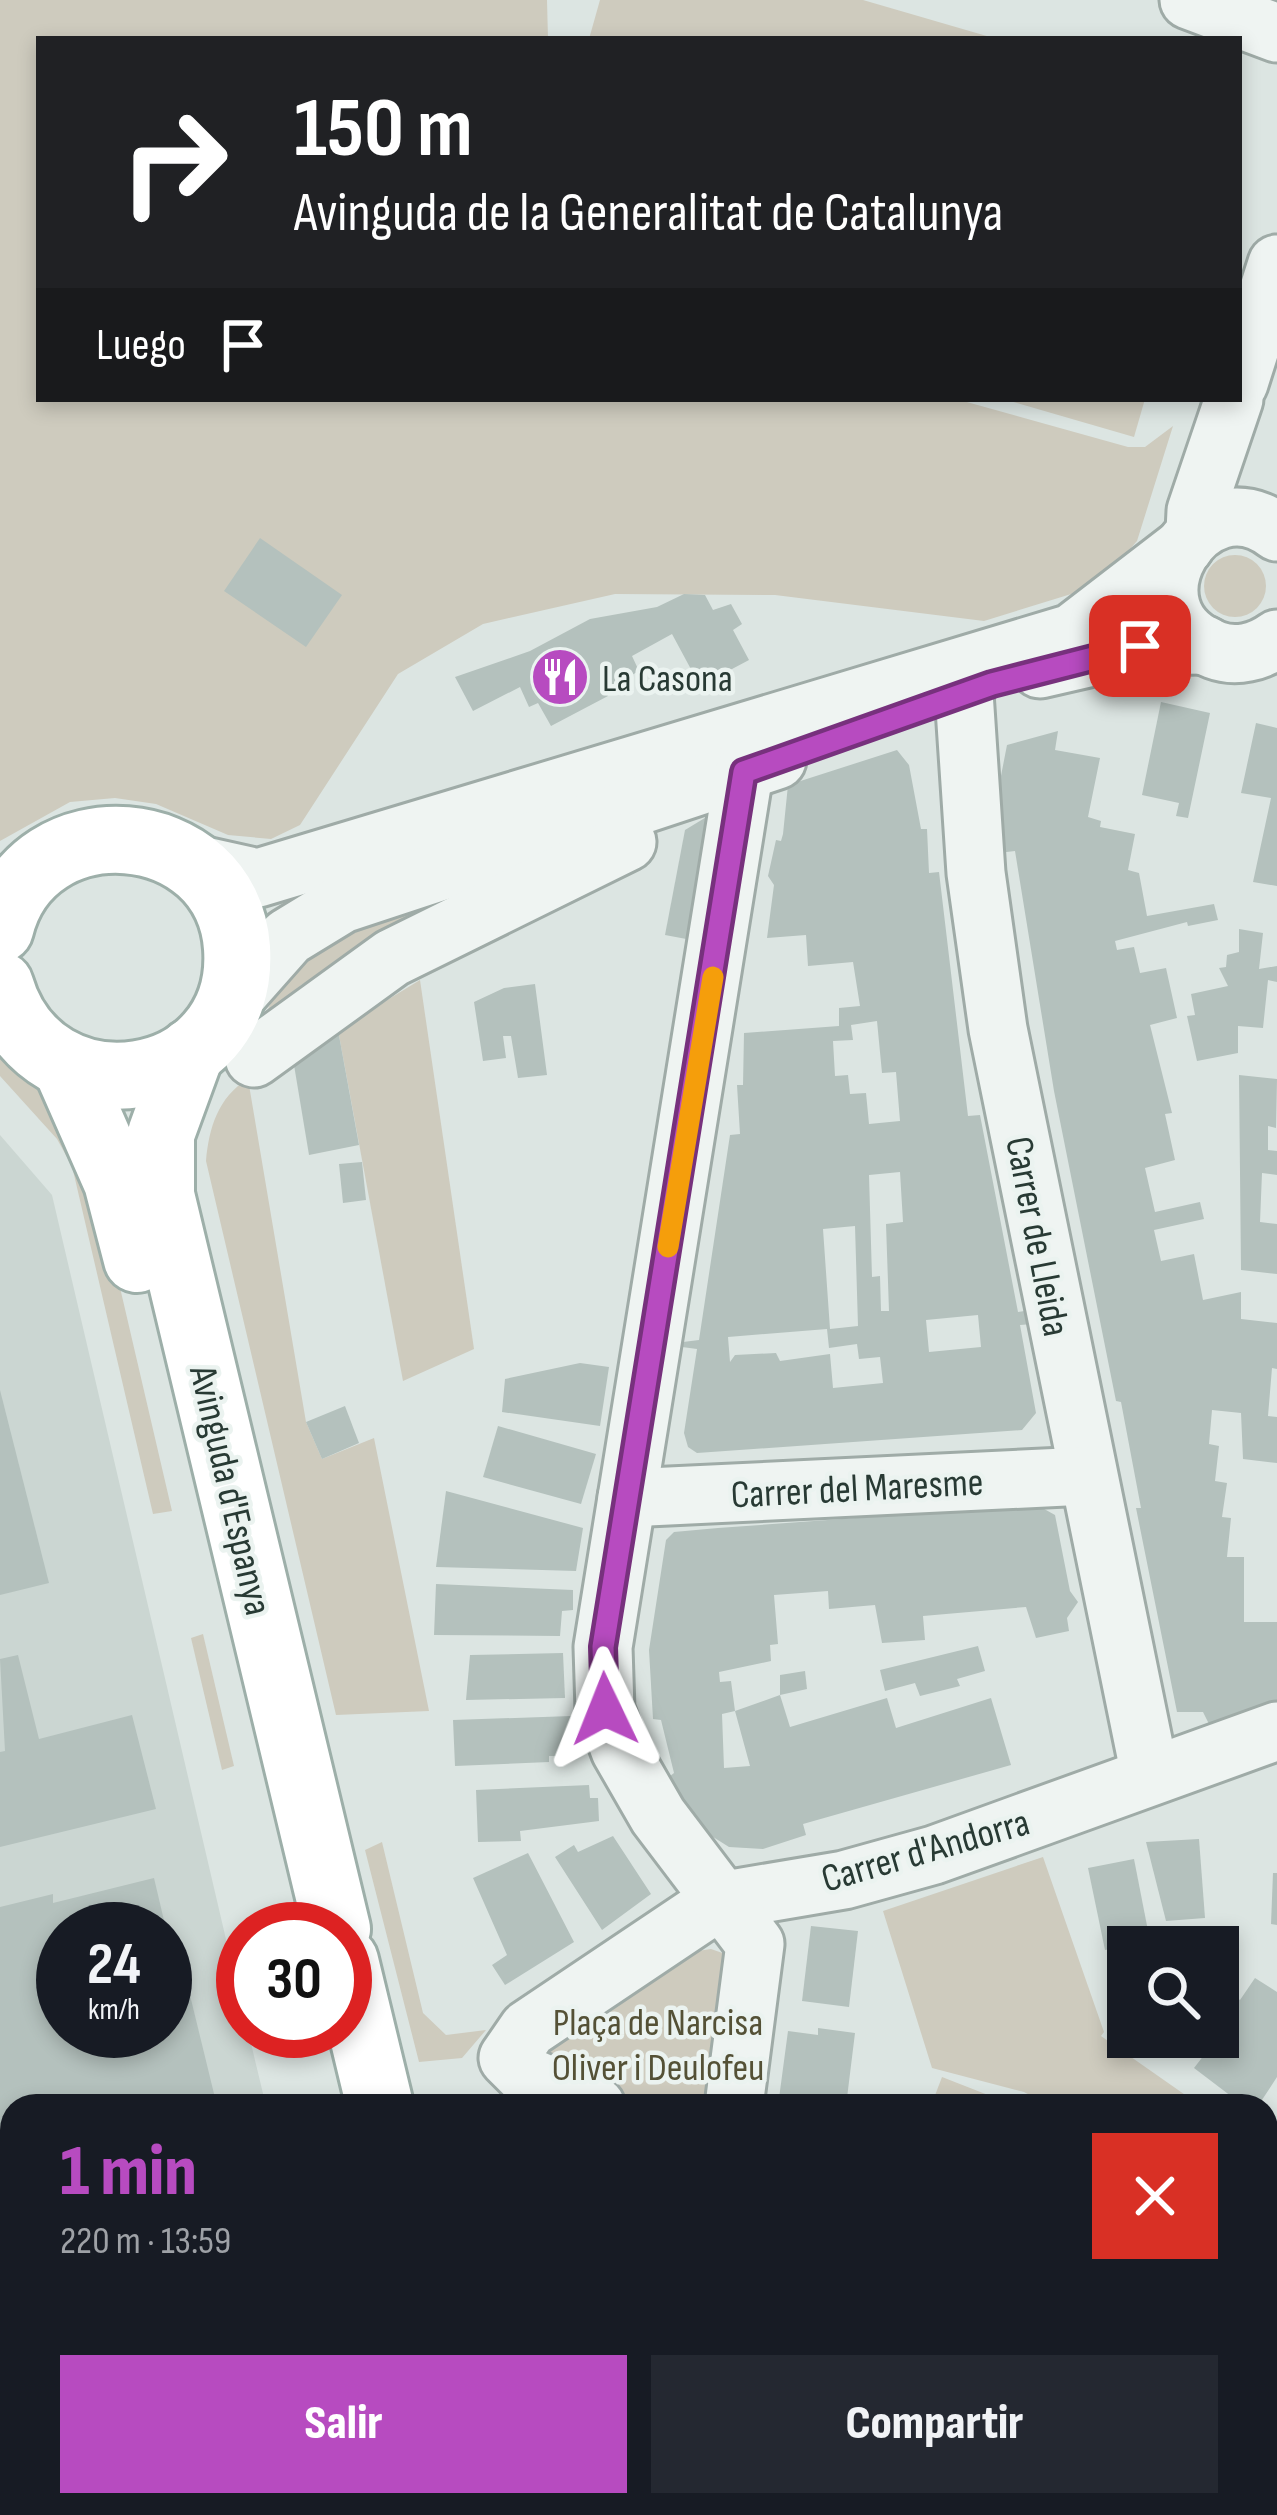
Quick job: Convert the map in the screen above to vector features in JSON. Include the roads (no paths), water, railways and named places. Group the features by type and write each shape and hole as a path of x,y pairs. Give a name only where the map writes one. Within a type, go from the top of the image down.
{"main road":[{"path":"8,900 54,855 92,839 134,838 173,851 190,863"},
{"name":"Avinguda d'Espanya","path":"190,863 219,895 235,935 235,979 224,1038 161,1134 161,1195 331,1902"},
{"path":"2,996 23,1034 66,1066 102,1076 140,1075 224,1038"},
{"name":"Avinguda d'Espanya","path":"66,1066 101,1140 127,1216 286,1902"},
{"path":"322,2058 331,2094"},
{"path":"368,2058 377,2094"}],"street":[{"path":"1189,0 1277,33"},
{"path":"1242,374 1273,286"},
{"path":"1228,419 1222,485 1241,530"},
{"path":"1241,530 1167,580 1171,609 1185,632 1251,652"},
{"path":"190,863 258,878 1072,633 1241,530"},
{"path":"224,1038 743,785 964,693 1083,657 1140,646 1251,652"},
{"name":"Carrer de Lleida","path":"964,693 976,873 998,1029 1150,1774"},
{"path":"224,1038 289,937 342,904 743,785"},
{"path":"736,2094 757,1958 749,1933 719,1901 658,1816 620,1750 605,1709 603,1647 743,785"},
{"name":"Carrer del Maresme","path":"627,1498 1086,1476"},
{"name":"Carrer d'Andorra","path":"571,2094 514,2067 509,2048 528,2029 719,1901 844,1880 934,1855 1277,1731"}],"place":[{"name":"La Casona","path":"560,677"}],"park label":[{"name":"Plaça de Narcisa Oliver i Deulofeu","path":"658,2044"}]}
